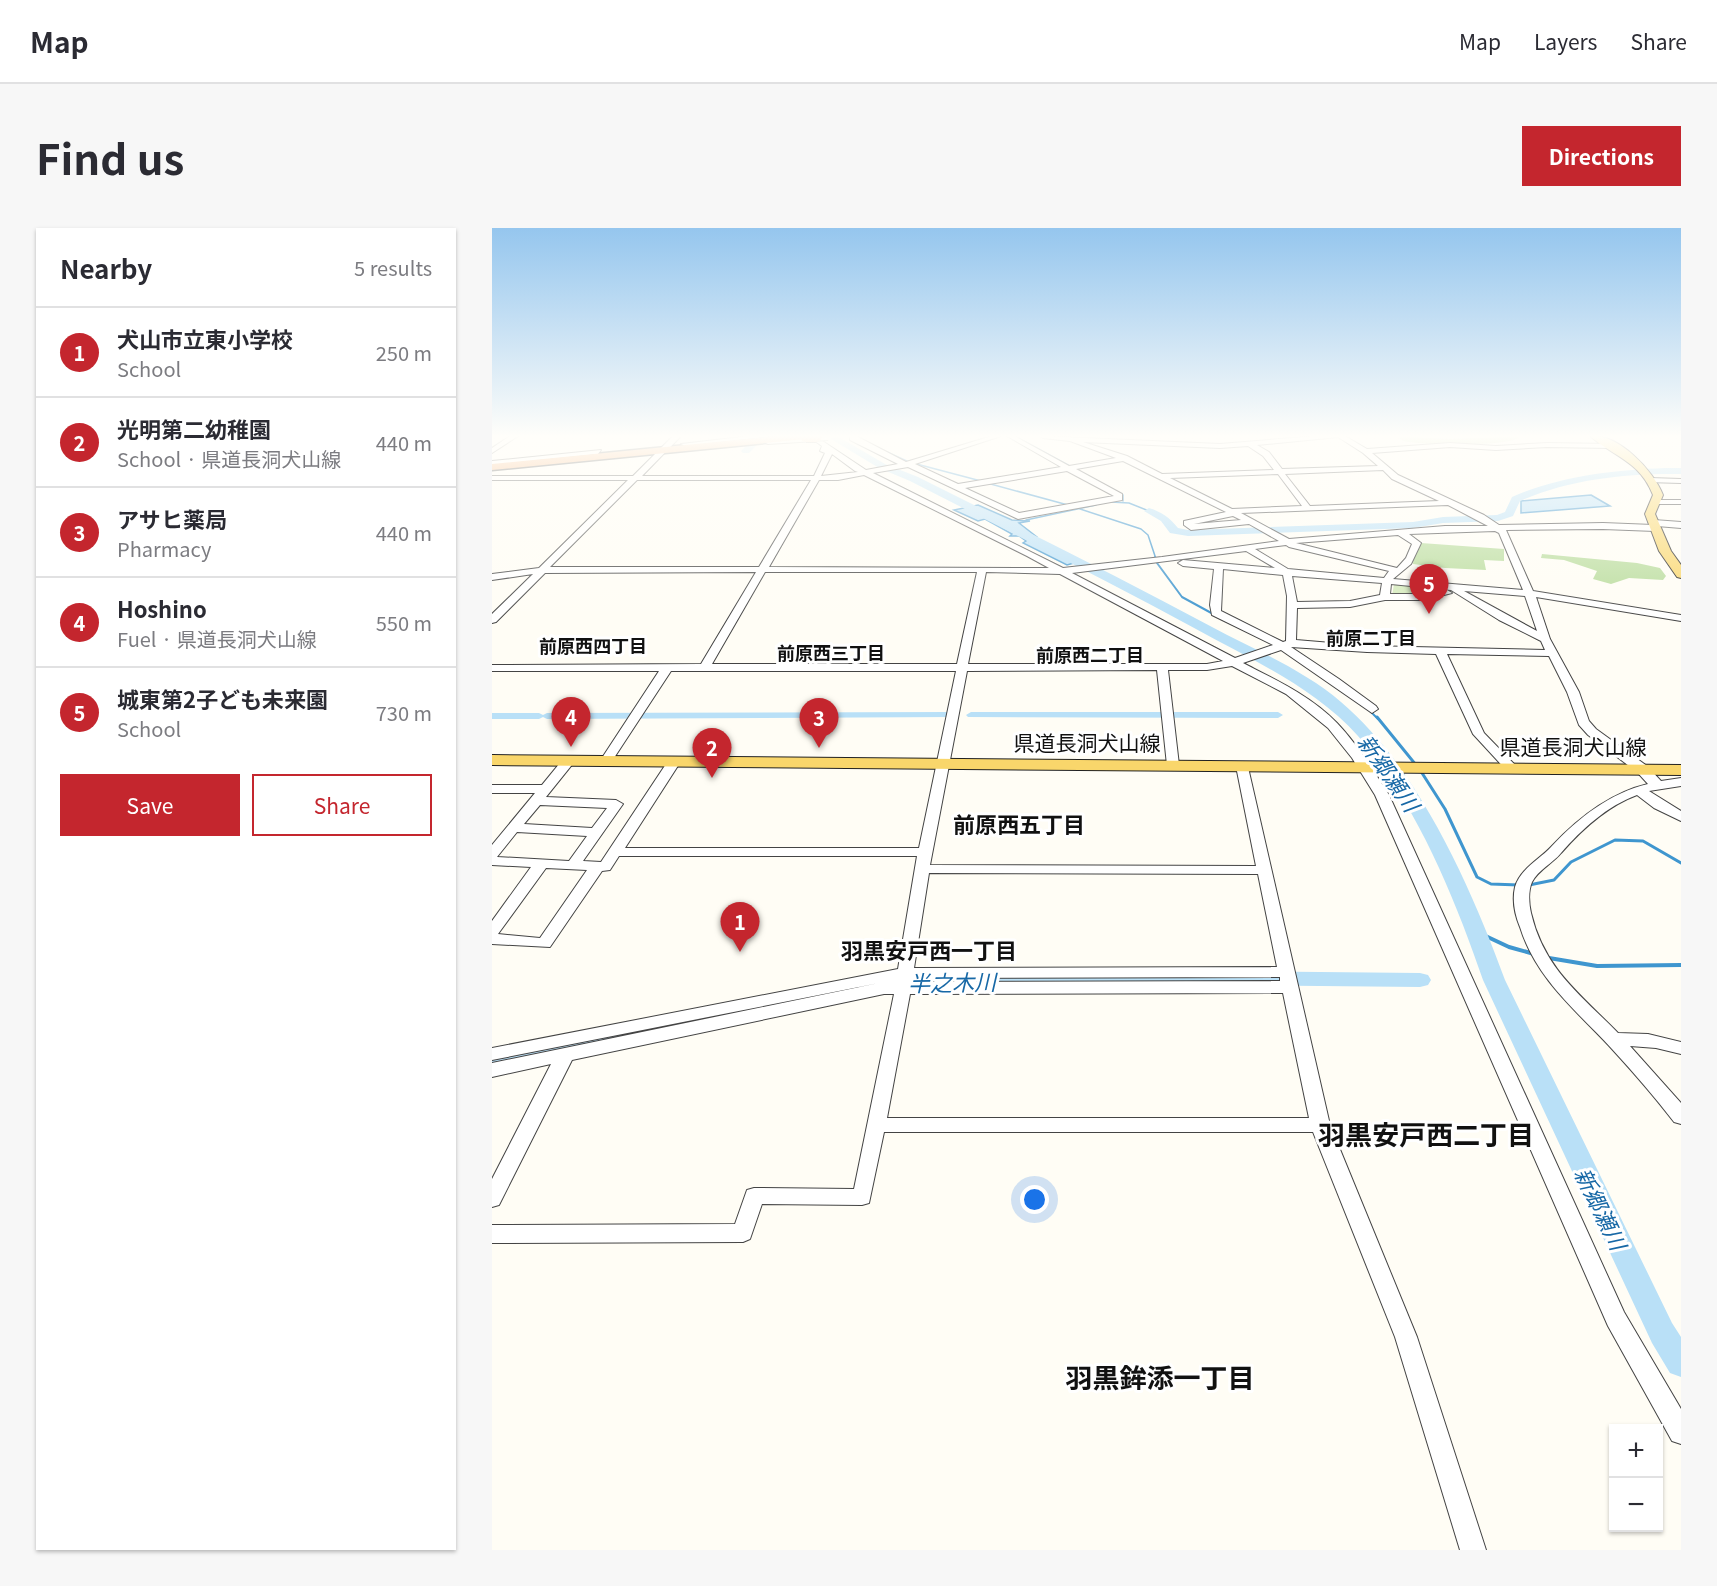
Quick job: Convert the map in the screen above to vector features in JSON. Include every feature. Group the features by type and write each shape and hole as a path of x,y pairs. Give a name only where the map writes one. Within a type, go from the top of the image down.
{"main road":[{"path":"1657,498 1650,509 1655,525 1665,551 1681,574"},
{"name":"県道長洞犬山線","path":"492,760 1681,770"}],"street":[{"path":"492,620 615,498"},
{"path":"704,668 805,498"},
{"path":"916,498 1061,571 1290,692 1332,725 1382,795 1616,1319 1681,1432"},
{"path":"979,498 1018,516 1118,498"},
{"path":"1203,498 1301,548 1342,555 1431,579 1545,639"},
{"path":"1300,498 1308,508"},
{"path":"1438,498 1499,528 1510,547 1530,594 1545,639 1573,692 1580,715 1587,727 1642,769 1657,785"},
{"path":"1250,521 1194,528 1187,523 1232,512 1449,503"},
{"path":"492,577 542,570 982,569 1061,571 1290,542 1499,528 1681,525"},
{"path":"1385,597 1387,580 1407,565 1416,548 1417,543 1402,534"},
{"path":"1248,548 1287,573 1293,585 1287,645"},
{"path":"1162,560 1455,590 1565,597 1681,618"},
{"path":"1219,567 1216,613 1287,645 1372,709"},
{"path":"492,1234 743,1233 754,1196 862,1197 877,1125 925,852 945,763 982,569"},
{"path":"492,588 506,575"},
{"path":"1291,605 1350,604 1385,597 1424,597 1455,590"},
{"path":"492,668 1207,667 1234,662 1287,645 1552,653"},
{"path":"1440,650 1479,734 1514,769"},
{"path":"1162,667 1173,765"},
{"path":"606,761 667,668"},
{"path":"569,761 494,852 542,863 605,867 675,761"},
{"path":"1242,765 1320,1125 1406,1336 1473,1550"},
{"path":"1681,782 1638,789 1604,805 1566,837 1550,858 1524,884 1523,915 1554,979 1614,1040 1681,1117"},
{"path":"492,789 548,789"},
{"path":"1638,789 1659,805 1681,817"},
{"path":"537,801 616,804 573,865"},
{"path":"516,828 597,832"},
{"path":"615,852 925,852"},
{"path":"492,932 542,863"},
{"path":"492,939 544,943 598,866"},
{"path":"922,869 1265,870"},
{"path":"492,1054 903,980 1289,980"},
{"path":"492,1070 884,988 903,980"},
{"path":"1614,1040 1637,1038 1661,1041 1681,1048"},
{"path":"492,1199 565,1055"},
{"path":"877,1125 1320,1125"}],"green space":[{"path":"1421,543 1504,549 1504,561 1484,560 1486,570 1413,564 1414,554"},
{"path":"1542,554 1637,563 1660,568 1666,576 1663,580 1629,578 1611,584 1593,579 1597,571 1564,560 1541,558"},
{"path":"1394,584 1455,591 1420,596 1392,596"}],"water":[{"path":"1596,498 1610,506 1521,513 1521,501"},
{"path":"978,505 1012,520 1030,521 1019,523 1037,537 1033,541 1074,563 1067,565 1023,543 1026,541 1019,536 1010,536 1012,534 985,519 978,521 954,510"}],"waterway":[{"name":"新郷瀬川","path":"951,498 1109,577 1295,677 1335,704 1363,732 1397,774 1425,822 1477,932 1494,980 1662,1333 1681,1363"},
{"path":"1041,498 1068,505"},
{"path":"1149,511 1165,519 1174,531 1188,533 1309,530 1498,518 1509,514 1516,499 1519,498"},
{"path":"1111,502 1129,503 1149,511"},
{"path":"1079,509 1096,505"},
{"path":"1074,507 1079,509"},
{"path":"1026,520 1079,509"},
{"path":"1079,509 1141,529 1148,535 1156,559"},
{"path":"1157,563 1182,597 1215,615"},
{"path":"1370,711 1378,719"},
{"path":"547,716 950,715"},
{"path":"971,715 1278,715"},
{"path":"492,716 539,716"},
{"path":"1377,717 1416,765"},
{"path":"1422,773 1445,809 1477,877 1491,884 1519,885"},
{"path":"1529,885 1554,880 1571,862 1615,840 1643,841 1681,863"},
{"path":"1477,932 1509,947 1534,954"},
{"path":"1549,958 1597,966 1681,965"},
{"name":"半之木川","path":"492,1061 881,982 1107,977 1420,980"}],"place":[{"name":"城東第2子ども未来園","path":"1429,614"},
{"name":"Hoshino","path":"571,747"},
{"name":"アサヒ薬局","path":"819,748"},
{"name":"光明第二幼稚園","path":"712,778"},
{"name":"犬山市立東小学校","path":"740,952"}],"district":[{"name":"前原二丁目","path":"1371,637"},
{"name":"前原西四丁目","path":"593,645"},
{"name":"前原西三丁目","path":"831,652"},
{"name":"前原西二丁目","path":"1090,654"},
{"name":"前原西五丁目","path":"1019,823"},
{"name":"羽黒安戸西一丁目","path":"929,949"},
{"name":"羽黒安戸西二丁目","path":"1426,1133"},
{"name":"羽黒鉾添一丁目","path":"1160,1376"}]}
